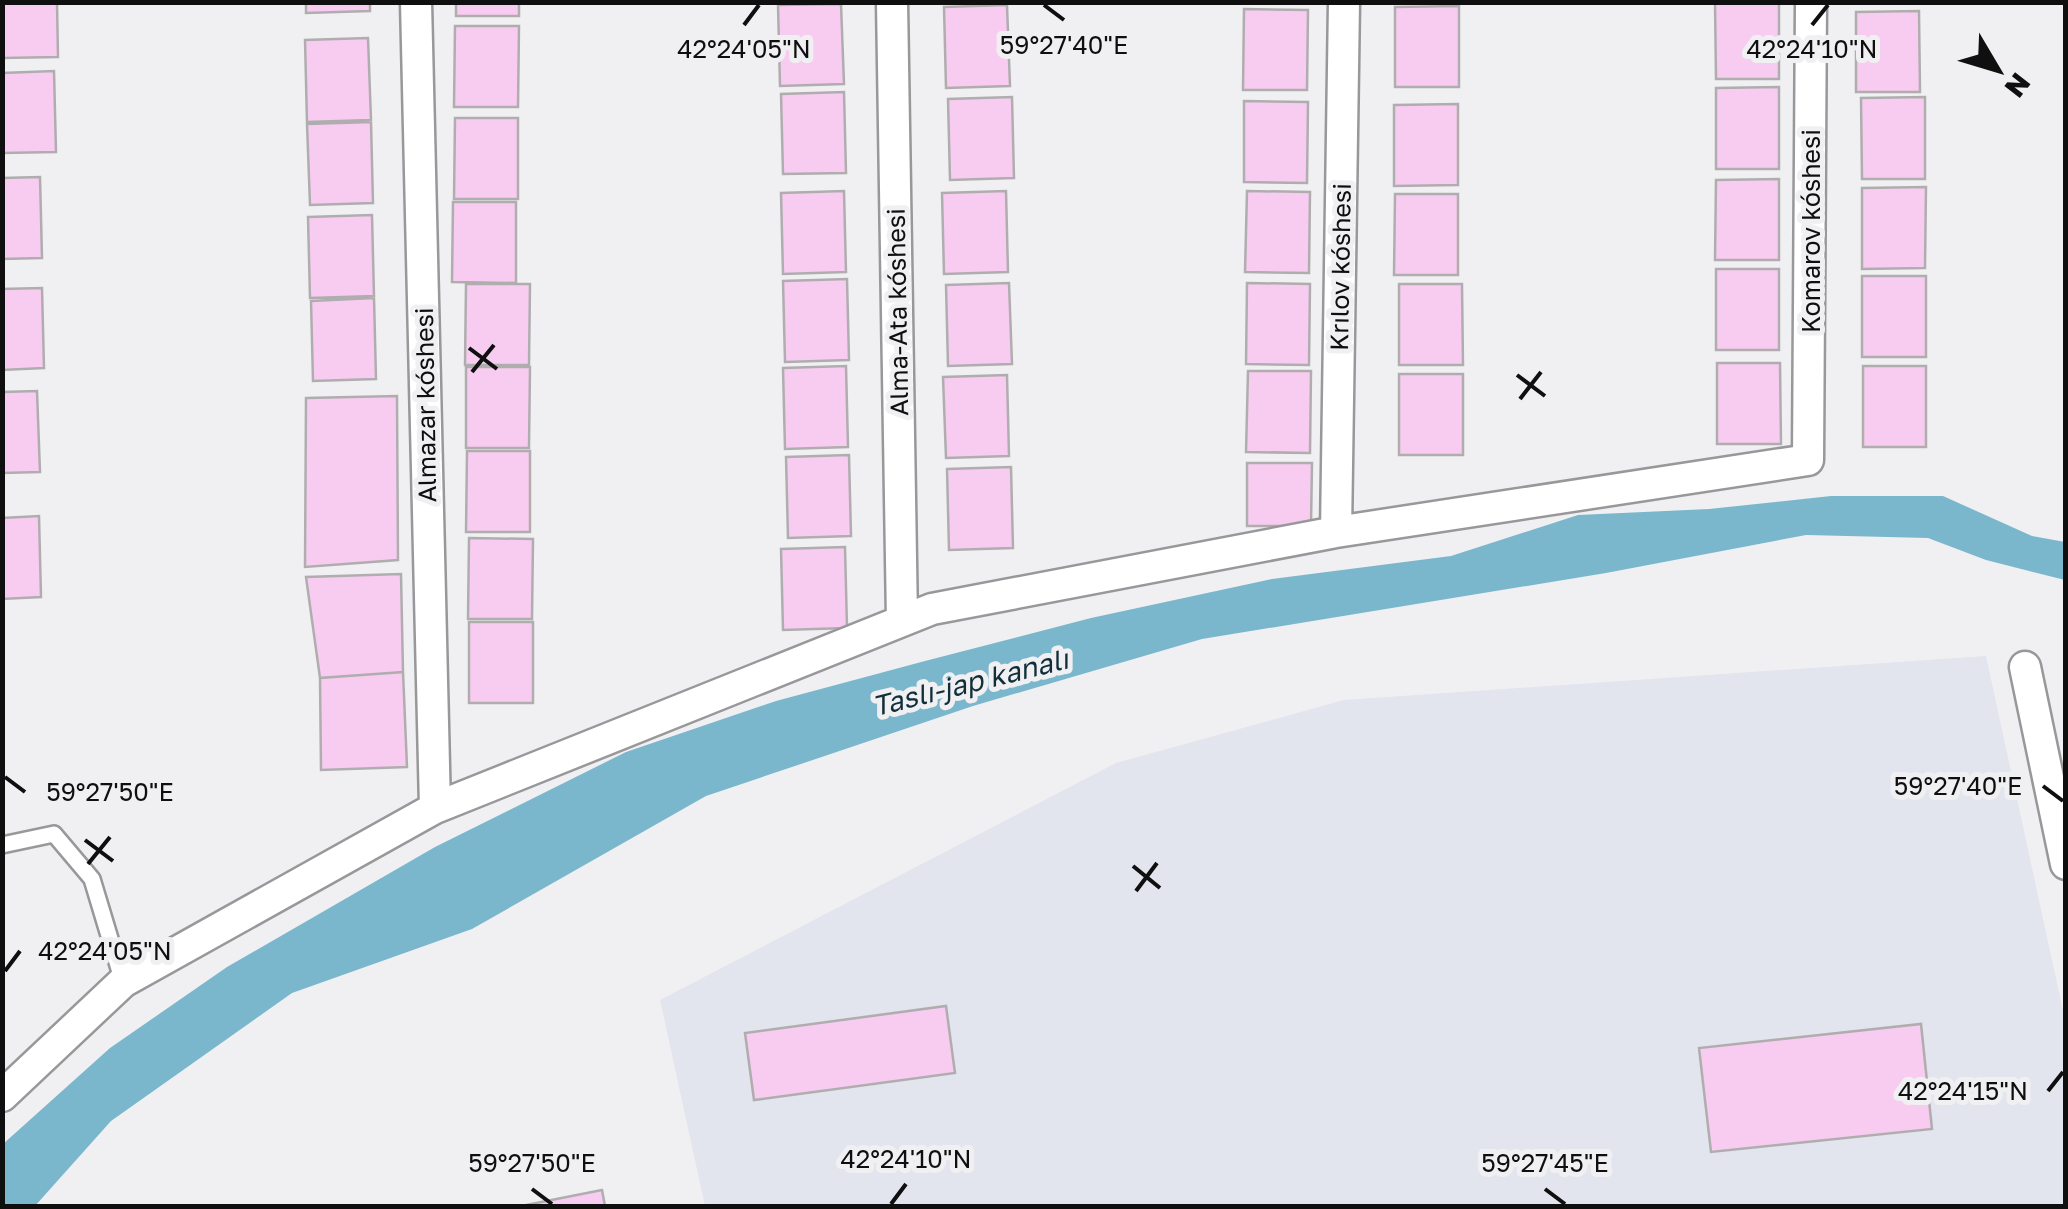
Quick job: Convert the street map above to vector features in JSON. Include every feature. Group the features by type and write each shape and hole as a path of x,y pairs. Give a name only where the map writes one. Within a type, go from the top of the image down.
{"street":[{"name":"Almazar kóshesi","path":"416,2 435,808"},
{"name":"Alma-Ata kóshesi","path":"892,2 902,621"},
{"name":"Krılov kóshesi","path":"1336,532 1344,2"},
{"name":"Komarov kóshesi","path":"1336,532 1808,460 1810,2"},
{"path":"2,1096 122,982 435,808 932,610 1336,532"},
{"path":"2025,666 2066,864"}],"lane":[{"path":"2,845 54,834 92,879 122,982"}],"shaded area":[{"path":"1986,656 2065,1020 2065,1206 705,1206 660,1000 1116,763 1344,700"}],"water":[{"name":"Taslı-jap kanalı","path":"1831,496 1943,496 2032,536 2065,542 2065,580 1986,560 1928,538 1806,535 1606,573 1202,639 973,706 706,796 472,929 292,993 111,1121 35,1206 3,1206 3,1144 110,1048 227,967 435,847 626,752 776,701 925,661 1091,618 1272,579 1451,556 1578,515 1709,509"}],"building":[{"path":"2,2 57,2 58,57 2,58"},
{"path":"306,2 370,2 370,11 306,13"},
{"path":"456,2 519,2 519,16 456,16"},
{"path":"1715,2 1779,2 1779,79 1716,79"},
{"path":"841,4 844,84 780,86 778,5"},
{"path":"1007,5 1010,86 946,88 944,7"},
{"path":"1459,6 1459,87 1395,87 1395,7"},
{"path":"1244,9 1308,10 1307,90 1243,90"},
{"path":"1919,11 1920,92 1856,92 1856,12"},
{"path":"455,26 519,26 518,107 454,107"},
{"path":"368,38 371,120 307,122 305,40"},
{"path":"54,71 56,152 2,153 2,73"},
{"path":"1779,87 1779,169 1716,169 1716,88"},
{"path":"844,92 846,173 783,174 781,94"},
{"path":"1012,97 1014,178 950,180 948,99"},
{"path":"1925,97 1925,179 1862,179 1861,98"},
{"path":"1244,101 1308,102 1307,183 1244,182"},
{"path":"1458,104 1458,185 1394,186 1394,105"},
{"path":"455,118 518,118 518,199 454,199"},
{"path":"371,122 373,203 310,205 307,124"},
{"path":"40,177 42,258 2,259 2,178"},
{"path":"1779,179 1779,260 1715,260 1716,180"},
{"path":"1926,187 1925,268 1862,269 1862,188"},
{"path":"844,191 846,272 783,274 781,193"},
{"path":"1006,191 1008,272 944,274 942,193"},
{"path":"1247,191 1310,192 1309,273 1245,272"},
{"path":"1395,194 1458,194 1458,275 1394,275"},
{"path":"453,202 516,202 516,283 452,282"},
{"path":"372,215 374,296 310,298 308,217"},
{"path":"1716,269 1779,269 1779,350 1716,350"},
{"path":"1862,276 1926,276 1926,357 1862,357"},
{"path":"847,279 849,360 785,362 783,281"},
{"path":"1009,283 1012,364 948,366 946,285"},
{"path":"1247,283 1310,284 1309,365 1246,364"},
{"path":"466,284 530,284 529,365 465,365"},
{"path":"1399,284 1462,284 1463,365 1399,365"},
{"path":"42,288 44,368 2,370 2,289"},
{"path":"374,298 376,379 313,381 311,301"},
{"path":"1717,363 1780,363 1781,444 1717,444"},
{"path":"846,366 848,447 785,449 783,368"},
{"path":"1863,366 1926,366 1926,447 1863,447"},
{"path":"466,367 530,367 529,448 466,448"},
{"path":"1248,371 1311,371 1310,453 1246,452"},
{"path":"1399,374 1463,374 1463,455 1399,455"},
{"path":"1007,375 1009,456 946,458 943,377"},
{"path":"37,391 40,472 2,473 2,392"},
{"path":"397,396 398,560 305,567 306,398"},
{"path":"467,451 530,451 530,532 466,532"},
{"path":"849,455 851,536 788,538 786,457"},
{"path":"1247,463 1312,463 1311,526 1247,526"},
{"path":"1011,467 1013,548 949,550 947,469"},
{"path":"39,516 41,597 2,599 2,518"},
{"path":"469,538 533,539 532,619 468,619"},
{"path":"845,547 847,628 783,630 781,549"},
{"path":"401,574 403,672 320,678 306,577"},
{"path":"469,622 533,622 533,703 469,703"},
{"path":"403,672 407,767 321,770 320,678"},
{"path":"946,1006 955,1073 754,1100 745,1033"},
{"path":"1921,1024 1932,1129 1711,1152 1699,1048"},
{"path":"602,1190 605,1206 526,1206 526,1205"}]}
